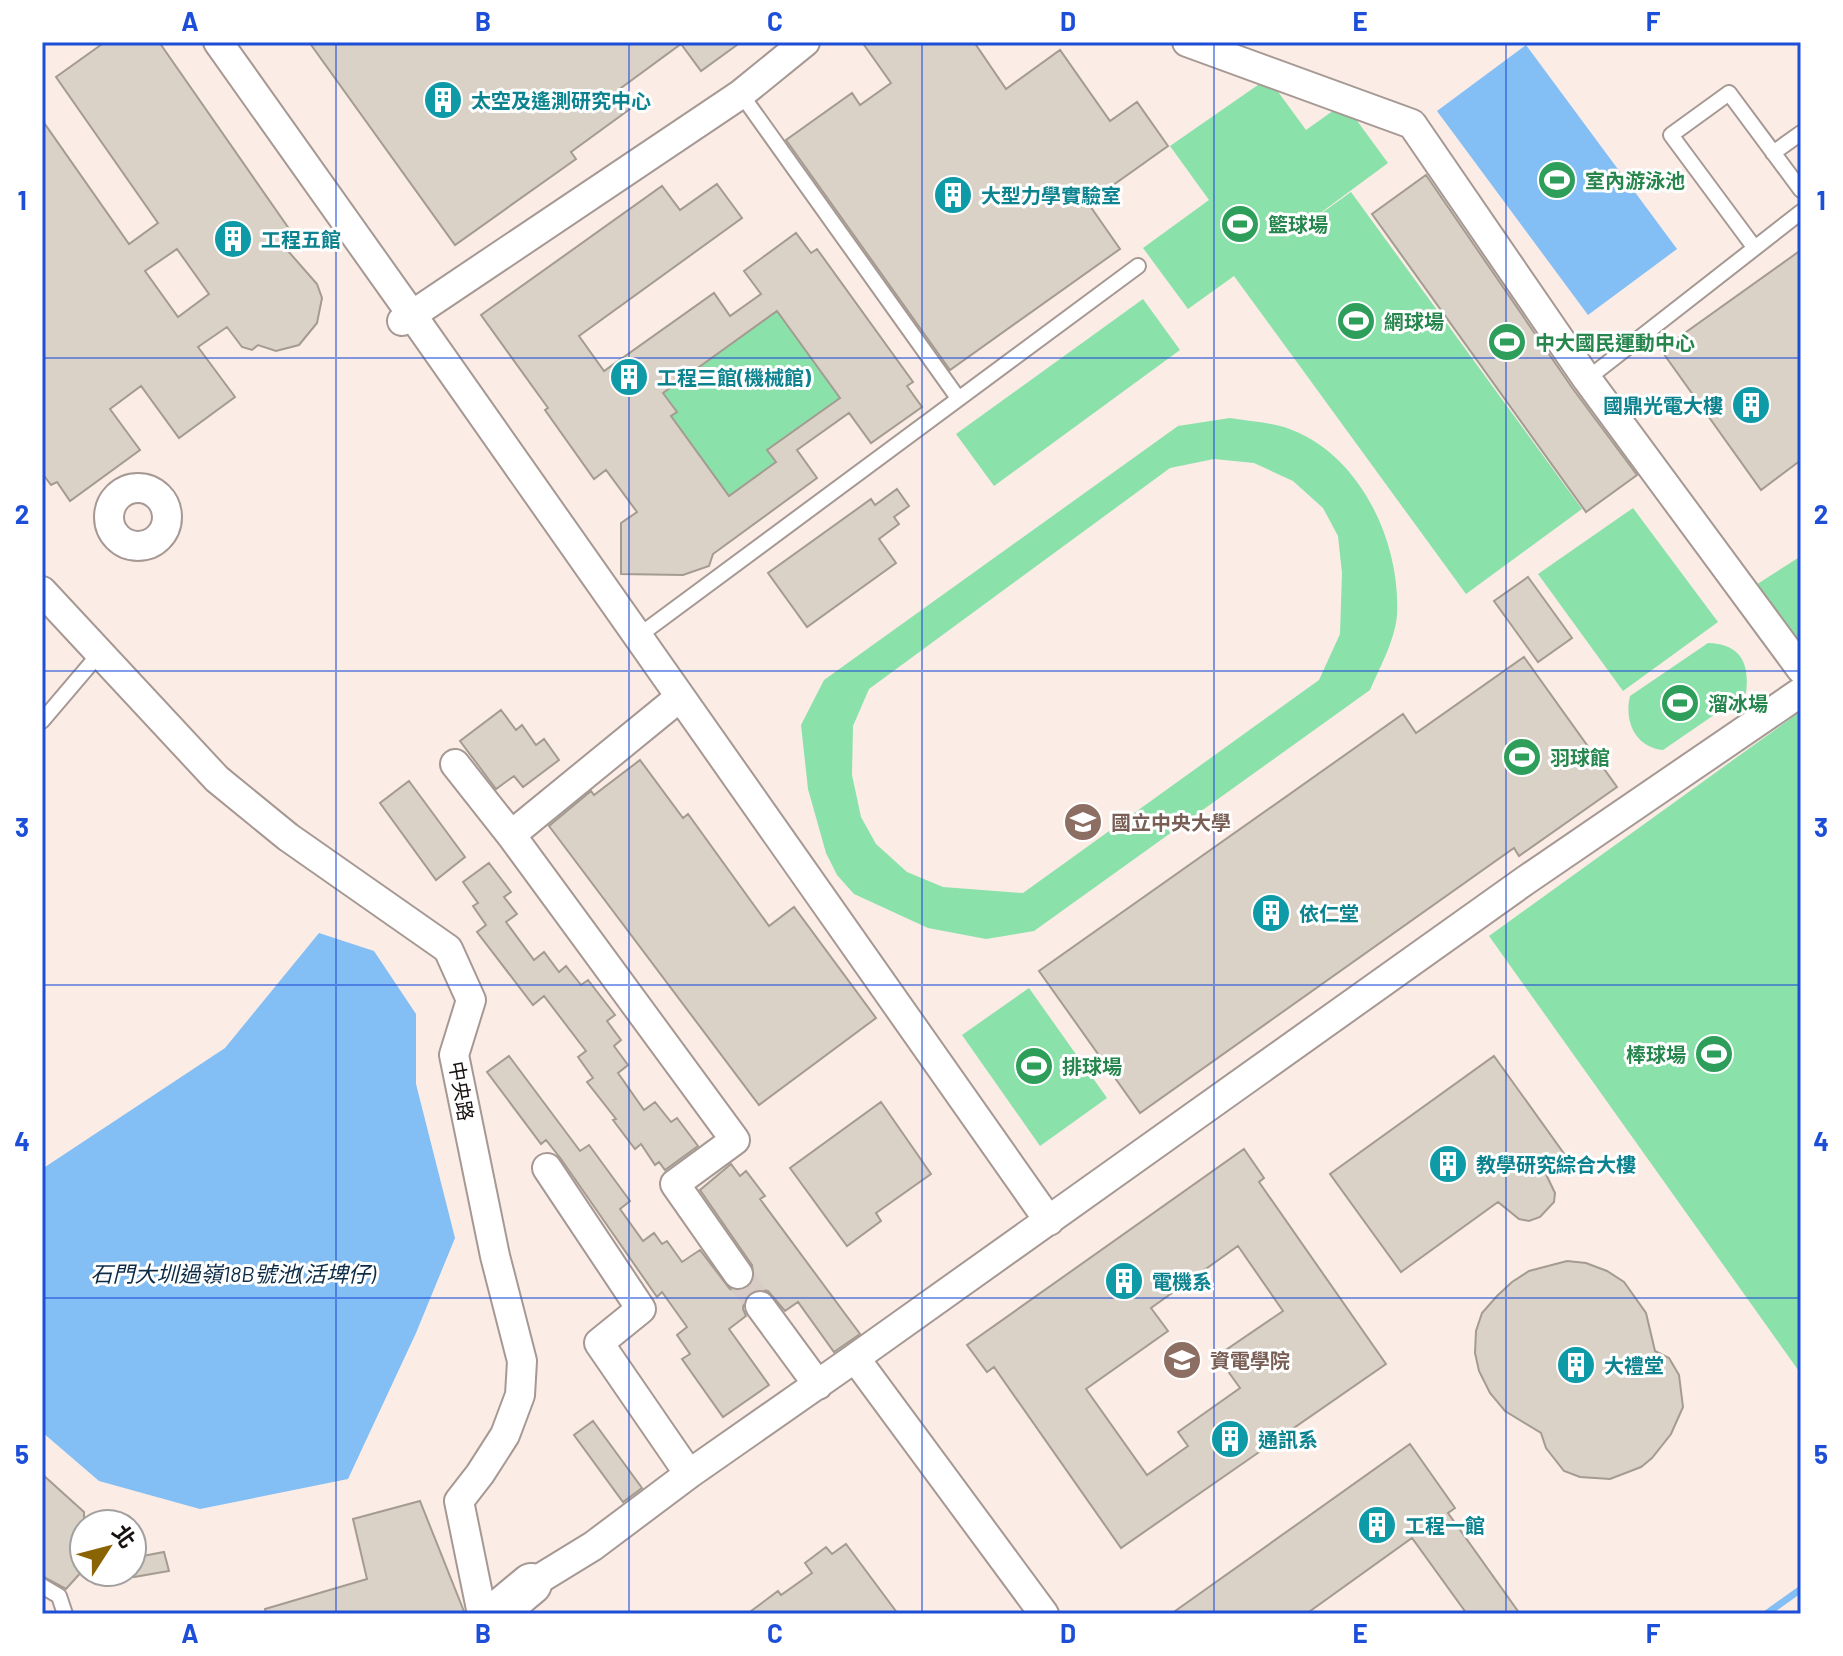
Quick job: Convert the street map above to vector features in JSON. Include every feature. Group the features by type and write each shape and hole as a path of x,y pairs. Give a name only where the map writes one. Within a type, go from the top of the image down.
{"street":[{"path":"218,42 407,318 680,697 1049,1221"},
{"path":"407,318 741,94 805,42"},
{"path":"1187,42 1412,124 1587,379 1801,669"},
{"name":"中央路","path":"42,591 217,779 288,837 448,949 471,1000 454,1055 495,1256 522,1361 520,1395 505,1435 459,1501 482,1614"},
{"path":"495,1614 531,1584 593,1546 689,1474 1526,880 1801,692"},
{"path":"511,835 680,697"},
{"path":"455,764 511,835 735,1140 675,1184 738,1274"},
{"path":"547,1168 641,1309 599,1343 689,1474"},
{"path":"760,1306 818,1385"},
{"path":"855,1358 1044,1614"}],"lane":[{"path":"1754,247 1671,135 1729,93 1801,190"},
{"path":"741,94 958,398"},
{"path":"1773,153 1801,133"},
{"path":"1587,379 1801,212"},
{"path":"637,637 1138,266"},
{"path":"42,721 99,654"},
{"path":"42,1586 59,1596 65,1614"}],"green space":[{"path":"1268,78 1306,130 1344,103 1388,163 1277,245 1351,192 1582,509 1466,594 1234,276 1188,309 1143,248 1209,200 1170,146"},
{"path":"1143,299 1180,350 994,486 956,434"},
{"path":"777,311 840,398 768,450 776,462 718,504 723,488 671,416 677,411 670,402 653,401"},
{"path":"1230,418 1284,427 1311,439 1334,456 1354,478 1383,529 1392,558 1396,587 1397,615 1393,634 1370,690 1034,931 986,939 928,928 854,894 837,875 826,853 808,789 801,725 824,680 1178,426","holes":["1214,459 1254,463 1293,481 1323,508 1338,536 1342,573 1340,634 1319,680 1023,893 943,887 907,872 876,844 861,817 852,775 853,726 869,689 1170,468"]},
{"path":"1633,508 1718,622 1623,691 1538,574"},
{"path":"1801,556 1801,670 1745,592"},
{"name":"溜冰場","path":"1708,643 1728,647 1740,657 1746,672 1746,693 1663,750 1645,744 1630,723 1630,696"},
{"path":"1801,711 1801,1374 1489,936"},
{"name":"排球場","path":"1029,988 1107,1098 1040,1146 962,1035"}],"water":[{"name":"室內游泳池","path":"1526,45 1677,249 1588,315 1437,111"},
{"name":"石門大圳過嶺18B號池(活埤仔)","path":"319,933 374,951 416,1014 416,1084 455,1238 416,1333 348,1479 200,1509 99,1481 42,1432 42,1169 225,1048"}],"building":[{"name":"工程五館","path":"105,42 159,42 299,243 288,251 317,284 322,298 317,323 299,345 276,351 258,345 252,350 242,347 227,327 198,347 235,397 179,438 141,386 110,409 140,450 70,501 57,482 51,485 42,473 42,120 129,244 158,223 56,77","holes":["177,249 209,294 178,317 145,271"]},
{"name":"太空及遙測研究中心","path":"309,42 741,42 701,71 681,44 621,88 634,106 571,152 576,159 455,245"},
{"name":"大型力學實驗室","path":"862,42 974,42 1006,89 1060,50 1110,121 1137,102 1168,146 1088,203 1120,249 950,370 786,140 852,93 860,105 891,83"},
{"name":"中大國民運動中心","path":"1426,175 1573,389 1637,475 1586,512 1372,214"},
{"name":"工程三館(機械館)","path":"717,184 742,218 579,336 604,371 714,293 730,316 761,294 744,271 796,233 811,253 817,249 913,382 907,386 922,407 871,443 849,413 797,450 817,478 713,554 709,566 683,575 621,574 621,523 637,512 606,470 594,479 545,410 548,408 481,315 662,186 680,210","holes":["777,311 840,398 767,450 776,462 729,496 671,416 677,412 663,393"]},
{"name":"國鼎光電大樓","path":"1801,250 1801,460 1761,490 1661,350"},
{"path":"897,489 909,506 894,517 899,524 879,539 896,563 807,627 768,573 871,499 875,505"},
{"path":"1528,577 1572,638 1538,662 1494,601"},
{"name":"依仁堂","path":"1524,657 1617,787 1519,856 1514,848 1140,1113 1039,971 1403,714 1416,733"},
{"path":"501,710 516,730 522,725 536,745 544,739 559,760 523,787 514,776 496,789 460,741"},
{"path":"640,760 683,818 688,814 769,926 794,907 876,1018 759,1105 549,826 591,791 594,795"},
{"path":"409,781 465,857 436,880 380,803"},
{"path":"489,863 511,892 504,897 517,914 506,922 534,960 544,952 559,972 566,966 581,985 588,980 615,1015 607,1021 621,1040 614,1046 628,1065 618,1073 644,1110 655,1102 671,1122 677,1118 698,1146 665,1170 659,1162 655,1165 641,1144 635,1149 613,1120 616,1119 587,1082 593,1078 578,1057 586,1051 544,996 533,1005 477,932 486,925 473,906 478,903 463,882"},
{"path":"509,1056 580,1151 589,1145 630,1201 620,1209 643,1241 654,1233 662,1244 667,1241 682,1262 700,1250 730,1289 739,1291 747,1288 754,1280 752,1265 700,1190 731,1164 740,1176 746,1171 765,1196 760,1199 860,1334 834,1352 798,1302 785,1311 768,1291 759,1289 751,1292 744,1300 746,1316 729,1329 769,1385 723,1417 682,1359 690,1354 677,1335 687,1327 662,1292 657,1297 561,1159 546,1140 541,1144 487,1072"},
{"name":"教學研究綜合大樓","path":"1494,1056 1565,1155 1544,1170 1555,1193 1554,1202 1540,1217 1529,1221 1519,1219 1498,1202 1401,1272 1330,1174"},
{"path":"881,1102 931,1174 876,1213 881,1221 847,1246 790,1168"},
{"path":"1244,1149 1264,1178 1259,1182 1386,1364 1121,1548 994,1367 987,1372 967,1345","holes":["1238,1246 1283,1311 1217,1356 1240,1388 1178,1432 1188,1446 1147,1475 1086,1389 1168,1331 1151,1308"]},
{"name":"大禮堂","path":"1567,1261 1586,1263 1624,1282 1646,1313 1655,1351 1669,1358 1679,1375 1683,1407 1671,1434 1641,1467 1610,1479 1580,1477 1564,1471 1546,1448 1541,1433 1505,1411 1490,1393 1479,1371 1475,1353 1476,1331 1482,1313 1497,1296 1529,1271"},
{"path":"593,1421 642,1488 623,1502 574,1435"},
{"name":"工程一館","path":"1410,1444 1455,1508 1448,1513 1520,1614 1467,1614 1412,1538 1306,1614 1171,1614"},
{"path":"42,1474 80,1508 68,1508 68,1587 66,1589 42,1576"},
{"path":"420,1501 465,1614 266,1614 265,1609 367,1579 353,1519"},
{"path":"846,1544 898,1614 747,1614 778,1591 781,1595 812,1573 805,1563 826,1547 832,1554"},
{"path":"164,1552 169,1571 148,1575 148,1555"}],"waterway":[{"path":"1766,1614 1801,1589"}],"tunnel":[{"path":"738,1274 760,1306"}],"place":[{"name":"太空及遙測研究中心","path":"443,100"},
{"name":"室內游泳池","path":"1557,180"},
{"name":"大型力學實驗室","path":"953,195"},
{"name":"籃球場","path":"1240,224"},
{"name":"工程五館","path":"233,239"},
{"name":"網球場","path":"1356,321"},
{"name":"中大國民運動中心","path":"1507,342"},
{"name":"工程三館(機械館)","path":"629,377"},
{"name":"國鼎光電大樓","path":"1751,405"},
{"name":"溜冰場","path":"1680,703"},
{"name":"羽球館","path":"1522,757"},
{"name":"國立中央大學","path":"1083,822"},
{"name":"依仁堂","path":"1271,913"},
{"name":"棒球場","path":"1714,1054"},
{"name":"排球場","path":"1034,1066"},
{"name":"教學研究綜合大樓","path":"1448,1164"},
{"name":"電機系","path":"1124,1281"},
{"name":"資電學院","path":"1182,1360"},
{"name":"大禮堂","path":"1576,1365"},
{"name":"通訊系","path":"1230,1439"},
{"name":"工程一館","path":"1377,1525"}]}
